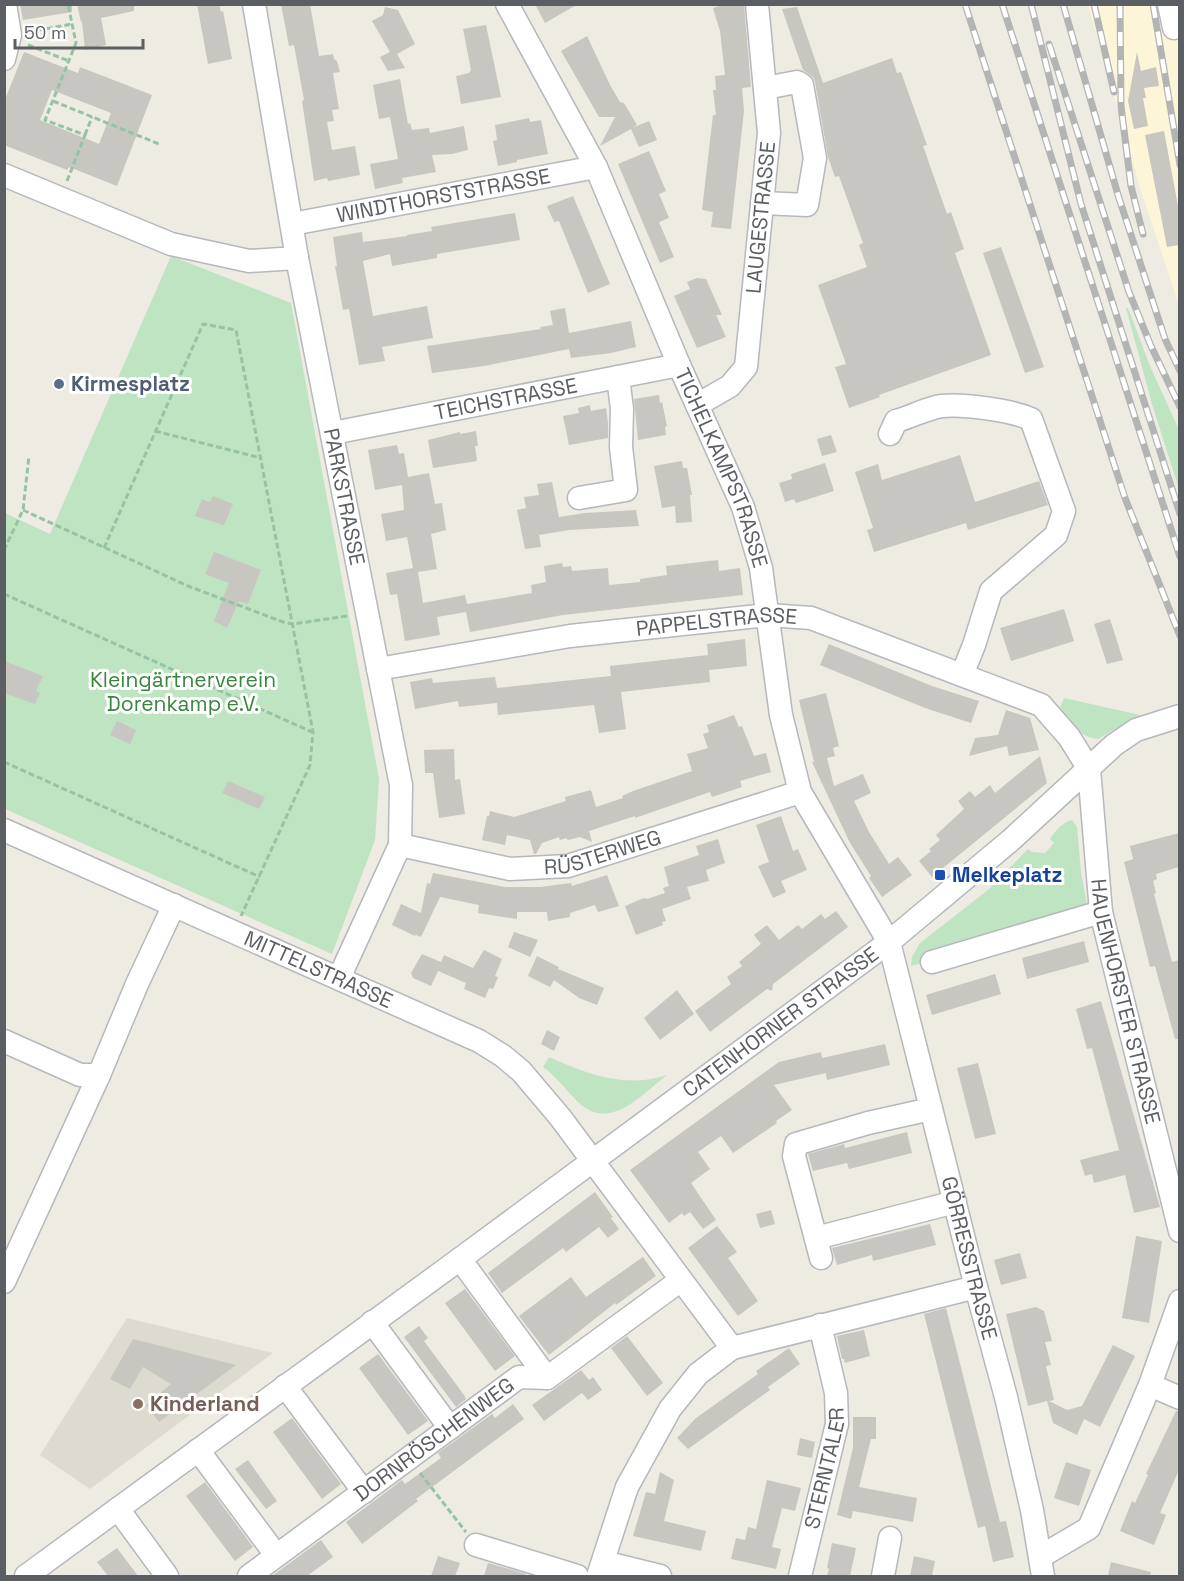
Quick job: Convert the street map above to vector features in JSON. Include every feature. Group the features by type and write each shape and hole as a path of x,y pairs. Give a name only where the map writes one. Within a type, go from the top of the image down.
{"street":[{"path":"6,4 8,44"},
{"name":"PARKSTRASSE","path":"254,4 297,258 401,785 400,845 339,978"},
{"name":"TICHELKAMPSTRASSE","path":"507,4 596,167 679,366 743,507 761,568 781,715 800,792 889,942"},
{"name":"LAUGESTRASSE","path":"697,405 730,386 746,367 769,133 757,4"},
{"path":"1169,4 1174,28"},
{"path":"762,203 807,205 815,158 802,86 797,82 765,88"},
{"name":"WINDTHORSTSTRASSE","path":"292,224 596,167"},
{"path":"4,175 171,244 249,261 297,258"},
{"name":"TEICHSTRASSE","path":"333,433 679,366"},
{"path":"579,498 626,490 621,447 622,409 618,377"},
{"path":"890,434 896,421 941,406 1017,413 1031,419 1064,511 1056,535 991,591 962,675"},
{"name":"PAPPELSTRASSE","path":"378,669 570,636 768,615 811,618 1041,705 1069,737 1089,769"},
{"name":"CATENHORNER STRASSE","path":"26,1576 889,942 1011,840 1114,745 1136,730 1179,716"},
{"name":"HAUENHORSTER STRASSE","path":"1089,769 1101,912 1179,1231"},
{"name":"RÜSTERWEG","path":"400,845 510,869 568,866 800,792"},
{"name":"MITTELSTRASSE","path":"4,830 449,1027 503,1056 529,1080 560,1117 732,1348"},
{"path":"4,1282 174,904"},
{"path":"932,962 1101,912"},
{"name":"GÖRRESSTRASSE","path":"889,942 1008,1408 1032,1510 1041,1567"},
{"path":"4,1041 80,1076 99,1075"},
{"path":"931,1108 868,1122 796,1144 794,1156 818,1248 954,1202"},
{"path":"460,1259 547,1378 681,1280"},
{"path":"660,1576 600,1569 627,1488 670,1409 698,1374 732,1348 976,1287"},
{"path":"1041,1567 1089,1528 1150,1385 1179,1300"},
{"path":"372,1322 450,1428"},
{"name":"STERNTALER","path":"800,1576 837,1424 836,1393 820,1325"},
{"name":"DORNRÖSCHENWEG","path":"249,1576 519,1377 547,1378"},
{"path":"1150,1385 1179,1398"},
{"path":"285,1386 364,1492"},
{"path":"198,1450 276,1555"},
{"path":"118,1509 167,1576"},
{"path":"882,1576 890,1538"},
{"path":"476,1545 577,1576"}],"path":[{"path":"68,4 76,44 45,120 85,135"},
{"path":"8,44 72,24"},
{"path":"8,44 69,61"},
{"path":"53,101 159,144"},
{"path":"60,198 92,117"},
{"path":"104,548 203,324 236,330 313,732 310,765 235,932"},
{"path":"155,431 261,458"},
{"path":"4,550 23,510 29,456"},
{"path":"23,510 188,586 283,622 293,624 367,614"},
{"path":"4,594 313,732"},
{"path":"4,762 260,877"},
{"path":"409,1460 476,1545"}],"shaded area":[{"path":"1088,5 1179,5 1179,305 1140,188"},
{"name":"Kinderland","path":"127,1318 273,1353 90,1489 40,1455"}],"green space":[{"name":"Kleingärtnerverein Dorenkamp e.V.","path":"171,256 291,303 379,779 375,840 332,954 5,809 5,513 50,534"},
{"path":"1126,308 1128,308 1150,366 1179,430 1179,489 1152,404"},
{"path":"1064,698 1140,715 1098,739 1084,735 1075,727 1060,708"},
{"path":"1072,820 1077,827 1087,905 923,953 925,962 911,966 912,957 920,943 988,890 1028,849 1032,852 1045,853 1054,843 1050,839 1054,833 1062,825"},
{"path":"549,1057 606,1078 636,1080 667,1075 623,1108 612,1113 600,1113 588,1110 543,1067"}],"building":[{"path":"20,4 72,4 72,12 23,20"},
{"path":"77,4 134,4 134,11 101,18 106,45 85,50 82,21"},
{"path":"197,4 219,4 221,12 223,11 232,59 208,64"},
{"path":"281,4 310,4 319,56 333,54 337,61 340,72 333,73 339,109 332,110 334,121 327,122 332,150 355,146 360,175 328,181 327,178 314,181 302,101 304,100 294,45 289,46"},
{"path":"535,4 578,4 545,23"},
{"path":"725,4 744,4 751,87 742,88 744,111 731,229 711,227 713,212 702,210 713,115 716,115 713,90 716,90 715,76 725,75 720,31 713,8"},
{"path":"385,7 398,10 415,44 397,54 405,68 388,71 380,57 390,52 372,21 383,15"},
{"path":"797,7 823,83 892,58 897,73 901,72 927,145 923,146 947,214 951,212 964,249 955,253 991,355 849,408 835,367 846,364 818,285 867,267 859,245 863,243 839,176 835,177 828,157 815,82 813,77 803,70 782,9"},
{"path":"486,25 501,97 461,104 456,76 469,73 471,70 463,29"},
{"path":"587,36 610,85 637,125 632,128 649,121 657,140 639,147 631,129 600,146 615,117 599,117 561,51"},
{"path":"24,52 78,73 80,67 152,95 117,186 69,167 67,170 4,145 4,102","holes":["52,90 111,113 99,144 40,120"]},
{"path":"1137,52 1141,71 1156,67 1159,86 1144,88 1146,98 1143,98 1148,126 1134,129 1128,101"},
{"path":"400,79 408,124 410,123 412,130 429,128 430,133 464,126 468,150 432,155 436,172 402,178 403,183 375,189 370,164 398,159 390,117 379,119 373,85"},
{"path":"529,118 530,122 541,120 548,154 498,166 493,141 497,140 495,125"},
{"path":"1164,131 1179,211 1179,245 1167,247 1145,135"},
{"path":"649,151 666,191 659,194 669,218 659,222 674,257 660,263 618,164"},
{"path":"573,196 610,284 588,293 559,221 554,222 547,206"},
{"path":"515,213 520,240 437,254 437,258 392,266 390,254 363,261 373,316 427,306 433,338 382,347 385,361 359,365 349,309 343,310 335,266 337,266 333,237 362,232 363,242 407,236 432,231 431,227"},
{"path":"1001,247 1044,367 1025,373 983,253"},
{"path":"697,278 706,279 722,315 716,315 726,337 697,348 674,296 690,289 687,282"},
{"path":"565,308 569,333 631,321 636,347 571,358 569,349 484,366 432,373 427,346 541,329 540,327 553,325 550,311"},
{"path":"659,395 667,426 665,427 666,435 638,440 634,399"},
{"path":"590,405 591,411 606,408 608,438 569,445 563,416 579,413 578,408"},
{"path":"476,431 477,461 433,468 428,440 460,432 460,434"},
{"path":"831,435 837,452 822,456 817,439"},
{"path":"397,445 399,454 404,453 408,477 429,473 435,504 442,503 446,530 431,534 437,569 418,572 423,603 465,595 467,604 532,593 531,585 546,582 544,566 562,563 563,567 571,566 572,571 608,568 609,585 640,582 640,579 667,575 666,566 718,560 719,571 740,568 743,595 563,615 470,632 466,612 437,617 440,635 405,641 397,594 390,595 386,573 413,568 407,537 386,541 381,514 404,510 402,485 375,490 368,450"},
{"path":"960,455 975,502 1039,481 1048,505 968,530 966,523 874,552 867,530 873,528 855,472 878,464 882,480"},
{"path":"682,461 683,468 687,468 692,495 690,495 692,522 676,523 675,506 662,508 654,466"},
{"path":"825,463 834,491 796,503 794,499 785,502 779,483 792,479 791,474"},
{"path":"552,482 559,517 636,510 639,526 569,530 539,535 541,547 525,549 517,510 526,508 524,497 539,495 537,484"},
{"path":"213,496 233,504 224,525 195,516 202,499 210,502"},
{"path":"214,552 261,570 248,604 239,601 227,628 214,621 229,583 205,574"},
{"path":"1064,609 1074,641 1011,661 1000,628"},
{"path":"1110,619 1123,660 1107,664 1094,624"},
{"path":"745,639 747,666 709,670 710,682 621,692 626,729 599,733 594,705 498,715 497,703 459,707 458,701 415,709 410,682 432,678 433,683 495,677 497,688 611,676 610,666 708,655 707,644"},
{"path":"829,644 932,686 979,701 971,723 925,708 820,665"},
{"path":"4,661 43,676 36,691 40,693 35,704 4,693"},
{"path":"826,693 839,746 833,748 835,756 827,758 834,786 863,774 871,793 854,801 869,832 889,864 898,857 912,875 882,897 850,843 812,762 814,762 799,700"},
{"path":"1006,710 1030,718 1039,750 1009,756 1007,746 969,756 975,738 998,735"},
{"path":"734,715 739,727 742,726 754,756 766,753 771,772 740,781 742,787 712,797 710,792 589,831 592,842 580,837 560,840 559,837 542,843 536,854 534,854 530,840 507,835 505,845 482,840 490,811 514,817 566,801 565,797 591,790 596,807 623,798 622,796 633,791 692,771 687,754 708,748 703,734 709,732 707,725"},
{"path":"117,721 136,730 130,744 110,735"},
{"path":"454,749 455,780 460,779 465,814 439,818 433,773 425,773 424,750"},
{"path":"1040,756 1047,783 932,877 919,861 940,840 936,835 964,809 958,801 970,791 975,797 990,785 995,793"},
{"path":"228,781 265,797 259,809 222,793"},
{"path":"781,816 793,851 798,849 807,870 781,881 786,892 773,898 758,866 769,862 756,825"},
{"path":"1179,833 1179,867 1156,874 1157,879 1153,881 1156,893 1154,894 1172,962 1179,960 1179,1039 1175,1039 1155,966 1150,967 1124,862 1133,859 1130,846"},
{"path":"718,839 725,863 706,870 709,881 687,887 691,899 662,909 666,921 662,922 663,925 636,935 625,906 665,893 663,888 669,886 664,867 699,855 696,846"},
{"path":"433,873 505,887 540,887 571,883 572,886 607,875 619,906 598,912 595,905 570,913 570,917 548,921 547,912 517,912 517,919 478,913 479,905 440,897 421,937 416,935 417,932 415,936 392,925 401,904 421,913 427,883 430,884"},
{"path":"836,911 848,927 773,984 772,991 767,989 710,1032 695,1011 731,984 727,977 742,966 739,962 761,944 754,935 767,925 779,940 798,925 802,929 821,914 825,919"},
{"path":"514,932 538,940 530,957 508,947"},
{"path":"1084,941 1089,962 1027,979 1022,958"},
{"path":"484,950 502,959 495,976 498,977 493,989 489,988 485,998 464,989 466,983 438,971 431,986 413,978 411,973 422,954 441,962 444,955 473,968"},
{"path":"537,956 559,967 558,969 604,988 597,1005 579,998 554,980 550,987 528,976"},
{"path":"995,974 1001,994 932,1015 926,995"},
{"path":"677,990 694,1014 660,1040 644,1018"},
{"path":"1101,1001 1160,1207 1134,1213 1125,1175 1094,1183 1092,1174 1085,1176 1080,1160 1119,1150 1092,1048 1087,1049 1076,1009"},
{"path":"547,1030 560,1037 554,1051 541,1044"},
{"path":"885,1044 890,1065 827,1080 826,1073 774,1085 792,1110 733,1153 721,1136 698,1152 710,1169 691,1183 716,1220 703,1229 690,1212 684,1216 682,1213 669,1223 630,1170 779,1062 821,1052 822,1058"},
{"path":"978,1063 996,1134 975,1139 957,1068"},
{"path":"907,1132 912,1153 849,1169 847,1163 813,1171 808,1154 844,1144 845,1148"},
{"path":"595,1192 619,1229 608,1238 599,1227 566,1252 563,1248 502,1293 488,1273"},
{"path":"771,1210 775,1224 760,1228 756,1214"},
{"path":"930,1224 936,1245 873,1261 872,1255 837,1265 832,1248"},
{"path":"717,1226 737,1252 728,1258 758,1301 738,1316 688,1248"},
{"path":"1136,1236 1162,1241 1149,1323 1122,1318"},
{"path":"1020,1253 1027,1278 1001,1285 994,1260"},
{"path":"643,1257 656,1276 616,1305 615,1303 549,1355 519,1316 571,1277 586,1297"},
{"path":"465,1289 515,1356 495,1371 445,1303"},
{"path":"1036,1307 1044,1311 1052,1341 1045,1342 1051,1365 1046,1366 1054,1400 1049,1401 1067,1410 1082,1406 1113,1345 1135,1356 1100,1427 1084,1419 1077,1435 1053,1423 1047,1401 1028,1406 1006,1314"},
{"path":"946,1308 1000,1522 1006,1521 1014,1557 993,1562 985,1526 978,1528 924,1314"},
{"path":"419,1326 428,1338 424,1341 466,1399 456,1407 404,1337"},
{"path":"864,1330 870,1356 845,1363 837,1336"},
{"path":"627,1336 663,1383 647,1396 611,1348"},
{"path":"133,1339 236,1365 159,1422 146,1405 171,1384 143,1367 130,1389 110,1379"},
{"path":"789,1348 800,1364 768,1387 770,1390 688,1449 677,1438 696,1418 758,1374 756,1371"},
{"path":"378,1354 428,1421 408,1435 359,1368"},
{"path":"581,1370 589,1380 593,1377 602,1390 588,1400 582,1393 544,1421 532,1405"},
{"path":"513,1404 524,1419 416,1499 418,1501 362,1544 346,1522 402,1480 405,1484 441,1458 438,1453 492,1414 495,1418"},
{"path":"1176,1411 1179,1411 1179,1470 1160,1513 1166,1515 1154,1545 1120,1531 1132,1501 1135,1503"},
{"path":"853,1417 876,1417 876,1439 871,1439 859,1487 917,1498 913,1522 853,1511 851,1519 837,1515 853,1448"},
{"path":"292,1418 341,1484 322,1499 273,1432"},
{"path":"800,1438 815,1442 812,1458 797,1455"},
{"path":"248,1460 277,1501 266,1509 235,1469"},
{"path":"1066,1462 1091,1470 1079,1506 1054,1498"},
{"path":"660,1472 674,1480 664,1521 706,1531 701,1551 633,1536 646,1492 655,1494"},
{"path":"767,1480 801,1488 795,1511 782,1508 772,1547 781,1549 776,1569 731,1559 736,1538 745,1540 748,1527 756,1529"},
{"path":"205,1482 253,1547 235,1561 186,1496"},
{"path":"321,1540 333,1557 307,1576 272,1576"},
{"path":"832,1543 856,1548 850,1576 827,1576"},
{"path":"117,1548 138,1576 108,1576 97,1562"},
{"path":"438,1556 460,1563 455,1576 431,1576"},
{"path":"914,1556 935,1561 932,1576 910,1576"},
{"path":"1111,1562 1151,1572 1150,1576 1108,1576"},
{"path":"488,1563 526,1574 525,1576 484,1576"}],"railway":[{"path":"965,4 1125,498 1180,636"},
{"path":"1002,4 1180,557"},
{"path":"1031,4 1081,204 1180,514"},
{"path":"1063,4 1118,195 1165,339 1180,371"},
{"path":"1094,4 1114,92"},
{"path":"1120,4 1121,106 1131,186 1143,234"},
{"path":"1153,4 1180,165"},
{"path":"1049,44 1129,292 1180,407"}],"place":[{"name":"Kirmesplatz","path":"59,384"},
{"name":"Melkeplatz","path":"940,875"},
{"name":"Kinderland","path":"138,1404"}]}
